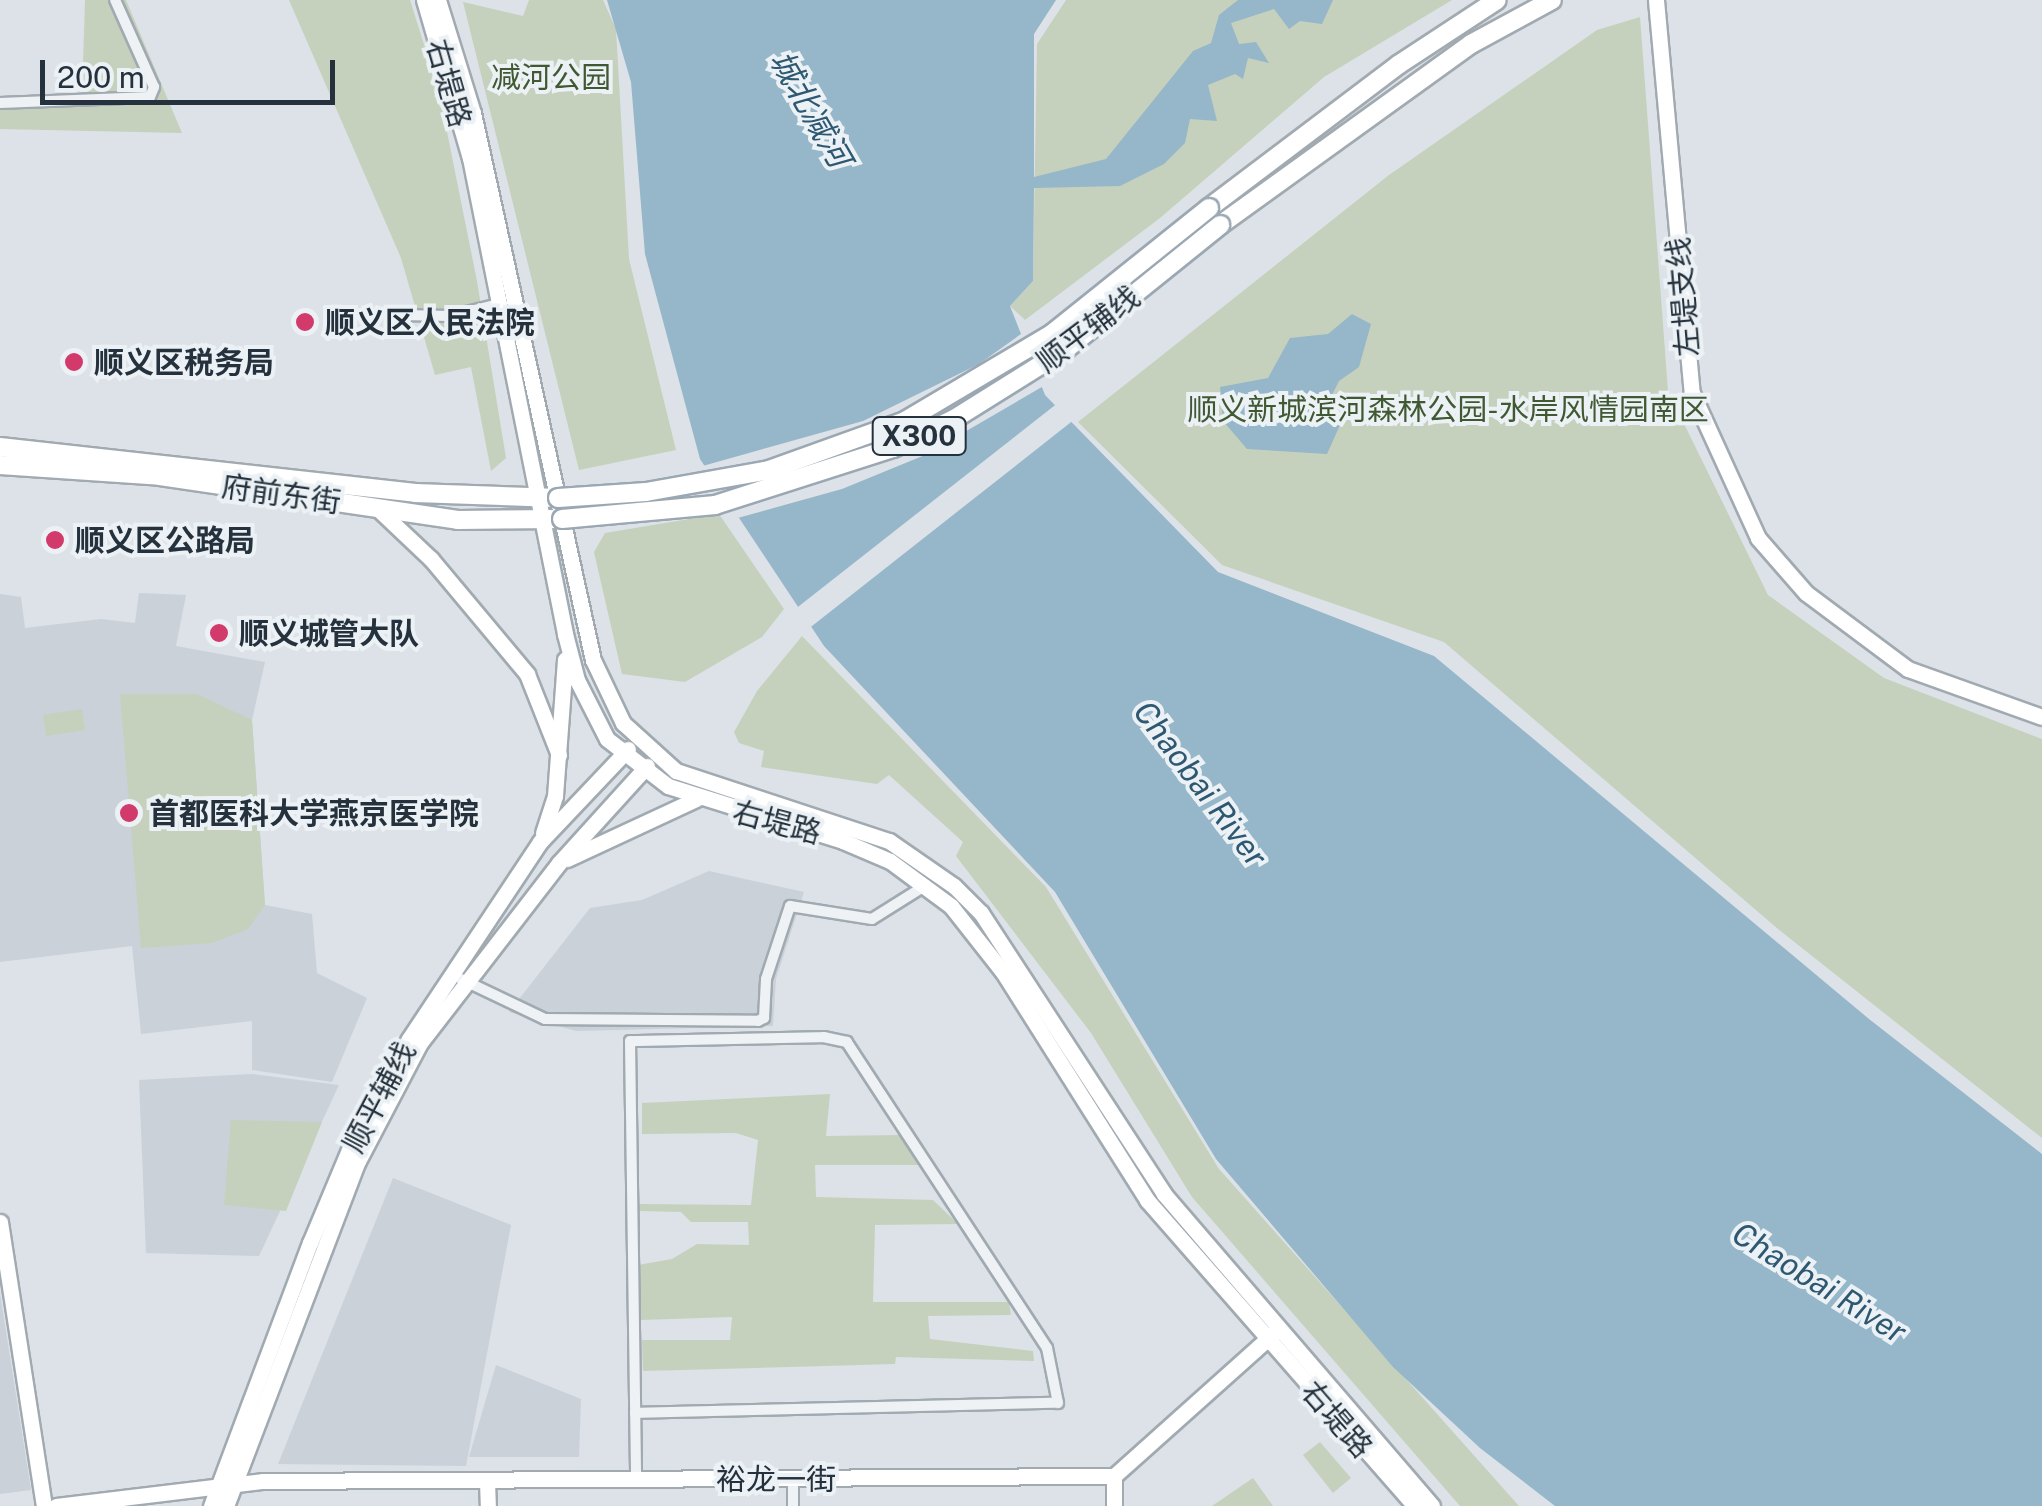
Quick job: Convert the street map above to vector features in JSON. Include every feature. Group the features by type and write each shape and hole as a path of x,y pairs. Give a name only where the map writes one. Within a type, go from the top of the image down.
{"main road":[{"name":"右堤路","path":"424,0 458,107 499,304 548,498 562,519 593,660 606,696 637,738 676,770 889,841 954,886 981,913 1164,1194 1272,1335 1415,1506"},
{"name":"右堤路","path":"438,0 473,113 548,498 542,520 565,634 589,708 621,756 642,772 696,799 843,840 926,885 973,930 1003,972 1147,1200 1432,1506"},
{"name":"顺平辅线","path":"548,498 646,492 769,470 905,421 1054,333 1208,208 1398,64 1497,0"},
{"name":"顺平辅线","path":"562,519 715,505 893,448 954,419 1066,349 1220,225 1471,44 1552,0"},
{"name":"左堤支线","path":"1656,0 1692,394 1758,538 1806,592 1908,668 2042,717"},
{"name":"府前东街","path":"0,447 415,492 548,498"},
{"name":"府前东街","path":"0,464 160,476 458,520 562,519"},
{"path":"377,508 421,548 527,674 559,755"},
{"path":"540,842 559,755 565,634"},
{"name":"顺平辅线","path":"211,1506 228,1483 358,1160 420,1042 540,842 637,738"},
{"name":"顺平辅线","path":"458,978 655,754"},
{"path":"559,864 696,799"},
{"path":"0,1222 44,1506"},
{"path":"1114,1506 1114,1476 1272,1335"},
{"name":"裕龙一街","path":"56,1506 228,1483 1114,1476"},
{"path":"488,1481 488,1506"},
{"name":"顺平辅线","path":"226,1506 228,1483"}],"street":[{"path":"0,103 150,96 154,87 115,0"},
{"path":"402,315 450,316 499,304"},
{"path":"458,978 545,1019 758,1021 764,1018 766,979 790,906 872,919 926,885"},
{"path":"635,1413 1058,1403 1048,1348 847,1042 824,1037 630,1041 635,1413 636,1480"},
{"path":"793,1478 793,1506"}],"shaded area":[{"name":"首都医科大学燕京医学院","path":"139,593 186,595 176,646 265,662 252,720 265,905 312,914 317,973 367,998 332,1082 252,1070 252,1021 141,1034 132,946 0,962 0,594 21,597 25,628 101,619 135,623"},
{"path":"709,871 804,892 776,979 773,1026 576,1031 509,1012 590,908 642,900"},
{"path":"252,1074 339,1085 259,1256 146,1253 139,1080"},
{"path":"393,1178 511,1225 466,1466 278,1464"},
{"path":"0,1293 31,1490 0,1494"},
{"path":"496,1365 581,1399 579,1457 469,1457"}],"green space":[{"path":"85,0 126,0 182,133 0,129 0,96 82,96"},
{"path":"289,0 410,0 439,92 477,281 506,458 491,471 471,367 435,375 401,258"},
{"name":"减河公园","path":"529,0 603,0 616,29 629,259 676,450 579,470 463,2 523,16"},
{"path":"1066,0 1452,0 1324,77 1160,218 1025,320 1010,306 1033,281 1037,44"},
{"name":"顺义新城滨河森林公园-水岸风情园南区","path":"1640,17 1668,391 1768,595 1884,678 2042,739 2042,1138 1778,929 1444,642 1222,565 1078,422 1389,175 1597,30"},
{"path":"719,514 784,609 762,637 685,682 622,674 594,552 605,533"},
{"path":"802,636 1046,887 1219,1169 1519,1506 1460,1506 1192,1197 1091,1033 956,856 963,842 889,775 877,784 761,767 764,751 739,743 734,732 757,691"},
{"path":"120,694 197,694 252,720 265,905 248,929 212,943 141,948"},
{"path":"82,709 85,730 46,736 43,715"},
{"path":"830,1094 826,1136 903,1135 921,1165 815,1165 816,1197 933,1200 958,1224 875,1225 873,1302 1009,1302 1011,1315 928,1316 930,1339 1033,1351 1034,1361 896,1357 895,1364 643,1371 642,1340 730,1340 732,1317 641,1320 638,1265 672,1259 697,1244 749,1245 748,1222 691,1222 681,1212 640,1211 637,1204 751,1205 758,1140 736,1133 642,1134 642,1103"},
{"path":"231,1120 322,1122 286,1211 224,1205"},
{"path":"1320,1442 1351,1478 1333,1493 1303,1455"},
{"path":"1253,1478 1273,1506 1212,1506"}],"water":[{"path":"607,0 1056,0 1034,34 1034,177 1106,159 1193,51 1211,43 1219,15 1238,0 1333,0 1322,24 1300,21 1289,29 1274,9 1231,23 1239,44 1256,42 1269,63 1248,58 1243,79 1235,74 1208,85 1217,121 1190,119 1185,143 1164,164 1120,186 1034,188 1033,281 1010,306 1045,395 1218,572 1434,656 1869,1019 2042,1154 2042,1506 1555,1506 1480,1448 1393,1367 1216,1159 1055,892 824,646 700,459 645,254 631,82"},
{"path":"1352,314 1371,324 1359,367 1339,381 1331,397 1345,414 1327,454 1247,449 1223,421 1220,387 1268,378 1290,338 1328,334"}],"pier":[{"path":"1028,329 1047,384 925,455 842,489 734,519 699,467 863,421 979,364"},
{"path":"1059,402 1075,419 807,630 794,610"}],"place":[{"name":"顺义区人民法院","path":"305,322"},
{"name":"顺义区税务局","path":"74,362"},
{"name":"顺义区公路局","path":"55,540"},
{"name":"顺义城管大队","path":"219,633"},
{"name":"首都医科大学燕京医学院","path":"129,813"}],"water label":[{"name":"城北减河","path":"810,109"},
{"name":"Chaobai River","path":"1200,784"},
{"name":"Chaobai River","path":"1819,1283"}]}
